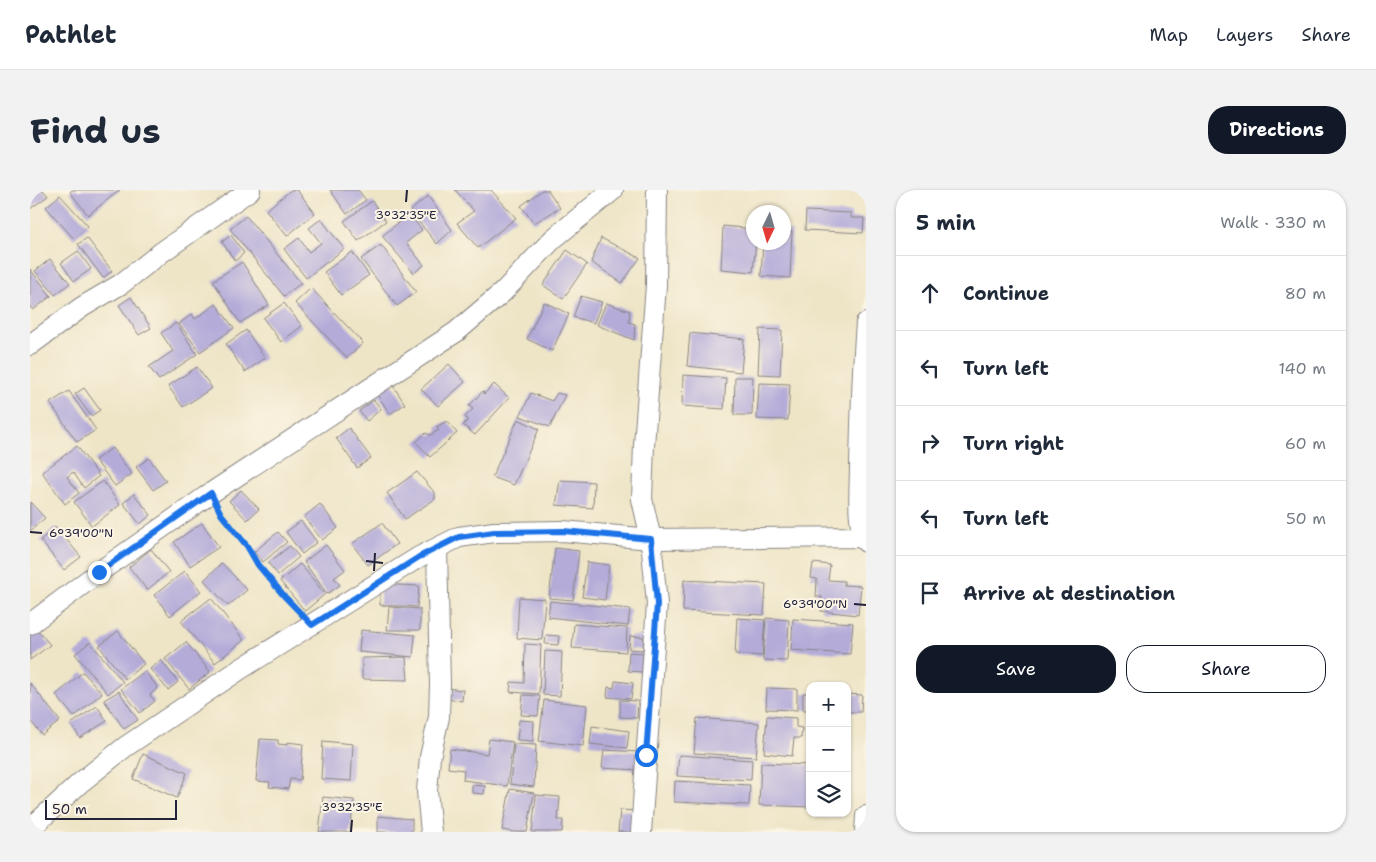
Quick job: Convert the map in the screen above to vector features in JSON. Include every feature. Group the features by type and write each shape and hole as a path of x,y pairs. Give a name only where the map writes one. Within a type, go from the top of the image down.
{"street":[{"path":"30,345 82,307 121,284 162,252 250,190"},
{"path":"30,624 99,572 211,493 456,332 503,292 553,239 613,190"},
{"path":"641,832 657,604 651,539 642,499 656,285 657,190"},
{"path":"30,829 80,783 125,747 239,670 419,557 459,537 494,532 563,531 651,539 865,539 860,512 862,378 866,323"},
{"path":"432,832 427,791 430,757 439,717 437,548"},
{"path":"865,832 866,816"}],"path":[{"path":"211,493 221,514 247,546 258,565 312,625"}],"building":[{"path":"30,190 43,190 48,196 30,209"},
{"path":"72,190 120,190 88,215 70,192"},
{"path":"291,190 297,190 315,213 287,236 266,210"},
{"path":"330,190 358,190 366,200 347,214"},
{"path":"455,190 491,190 516,218 478,248 457,223 474,211"},
{"path":"542,190 548,190 560,208 534,223 521,206"},
{"path":"60,195 88,226 74,239 46,207"},
{"path":"428,196 452,230 437,244 410,211"},
{"path":"372,201 386,221 358,241 344,221"},
{"path":"806,211 851,213 851,218 864,218 863,233 805,230"},
{"path":"409,214 422,230 406,243 424,265 414,273 382,236"},
{"path":"246,216 301,283 284,296 230,229"},
{"path":"321,219 344,249 306,278 284,249 299,238 309,252 321,243 309,228"},
{"path":"723,226 746,228 746,250 755,250 753,272 721,269"},
{"path":"792,231 790,278 761,276 763,250 791,250"},
{"path":"231,235 244,253 235,261 222,242"},
{"path":"87,238 112,271 103,278 78,244"},
{"path":"601,238 640,258 622,283 591,262"},
{"path":"381,245 416,292 397,306 361,259"},
{"path":"567,250 587,264 563,299 543,285"},
{"path":"78,251 91,269 74,281 61,263"},
{"path":"352,252 369,275 341,295 324,272"},
{"path":"50,259 70,283 55,295 35,271"},
{"path":"242,262 269,305 240,323 213,281"},
{"path":"30,269 51,296 33,310 30,307"},
{"path":"311,288 363,343 347,358 295,303"},
{"path":"581,296 602,302 594,323 573,317"},
{"path":"131,297 151,328 139,335 119,305"},
{"path":"544,302 569,314 552,351 527,339"},
{"path":"284,303 302,326 281,342 263,318"},
{"path":"606,303 630,311 629,322 635,324 634,340 597,325"},
{"path":"216,304 234,328 200,352 179,324 192,314 195,319"},
{"path":"176,323 197,354 159,380 149,367 173,351 161,333"},
{"path":"760,329 782,330 780,375 758,374"},
{"path":"246,330 265,358 245,372 226,344"},
{"path":"690,333 744,339 741,372 687,366"},
{"path":"449,364 465,382 438,406 421,389"},
{"path":"197,367 212,388 183,407 168,386"},
{"path":"683,375 726,378 724,409 682,406"},
{"path":"735,377 753,377 752,415 734,415"},
{"path":"390,381 405,404 390,414 375,391"},
{"path":"759,383 790,384 788,420 757,419"},
{"path":"494,384 509,398 475,435 463,425 468,420 465,417 473,409 469,406 483,391 484,394"},
{"path":"84,388 100,410 91,416 75,394"},
{"path":"69,391 96,430 77,442 50,403"},
{"path":"531,393 552,401 557,393 565,395 550,427 520,416"},
{"path":"374,400 381,409 367,421 359,411"},
{"path":"518,419 539,429 514,485 492,477"},
{"path":"447,421 457,433 430,457 416,442 426,433 430,435 439,430 436,427"},
{"path":"349,428 371,458 357,468 336,438"},
{"path":"77,446 99,476 84,488 73,472 67,477 79,493 65,504 42,472"},
{"path":"112,448 132,474 115,486 95,460"},
{"path":"149,458 166,481 153,490 136,467"},
{"path":"417,472 435,493 435,499 405,519 387,493"},
{"path":"560,480 594,482 593,508 556,505"},
{"path":"103,481 120,505 92,526 74,502"},
{"path":"241,490 259,509 247,520 229,501"},
{"path":"134,494 151,515 140,524 123,503"},
{"path":"30,502 45,518 30,531"},
{"path":"320,504 338,528 322,540 304,517"},
{"path":"301,521 317,542 302,554 286,532"},
{"path":"202,523 219,547 190,566 174,542"},
{"path":"382,523 397,544 368,565 352,544"},
{"path":"56,527 81,557 64,570 40,540"},
{"path":"278,532 287,542 263,562 254,552"},
{"path":"326,545 345,570 334,578 340,585 327,594 304,562"},
{"path":"290,546 299,557 278,575 268,563"},
{"path":"555,548 579,551 573,600 549,598"},
{"path":"151,549 169,572 147,590 129,567"},
{"path":"587,562 609,565 605,600 582,597"},
{"path":"222,563 247,590 228,606 204,580"},
{"path":"813,563 830,565 828,580 844,581 844,585 861,586 858,615 821,611 822,597 816,597 817,579 811,578"},
{"path":"300,564 325,594 305,611 280,581"},
{"path":"185,571 201,591 170,616 154,595"},
{"path":"684,580 766,584 764,615 683,611"},
{"path":"380,584 419,586 417,607 380,605"},
{"path":"519,597 545,599 542,640 517,638"},
{"path":"211,598 244,640 215,663 181,621"},
{"path":"550,601 630,609 628,626 548,617"},
{"path":"389,607 420,609 420,630 387,630"},
{"path":"737,618 765,620 762,656 735,654"},
{"path":"766,618 789,620 787,661 763,660"},
{"path":"793,619 853,623 850,654 791,650"},
{"path":"574,624 627,628 626,652 572,648"},
{"path":"38,630 50,645 30,660 30,636"},
{"path":"361,630 415,635 413,657 359,652"},
{"path":"118,631 144,664 125,679 99,646"},
{"path":"546,635 559,636 558,645 545,644"},
{"path":"630,636 644,637 643,650 629,649"},
{"path":"90,642 123,682 108,694 75,654"},
{"path":"186,642 210,672 189,689 165,659"},
{"path":"525,644 541,645 539,694 510,692 511,682 524,683"},
{"path":"545,651 562,652 560,696 543,695"},
{"path":"629,652 643,653 642,672 628,671"},
{"path":"406,657 408,680 362,679 362,658"},
{"path":"161,660 178,682 168,690 150,669"},
{"path":"145,671 158,688 150,695 155,701 140,713 121,689"},
{"path":"83,672 102,693 74,717 56,695"},
{"path":"615,681 633,683 631,699 607,697 608,687 614,688"},
{"path":"30,683 60,721 42,735 30,720"},
{"path":"446,688 463,690 462,701 445,699"},
{"path":"767,688 797,689 797,710 766,709"},
{"path":"119,691 138,720 124,729 104,700"},
{"path":"803,693 806,693 806,710 803,710"},
{"path":"851,694 862,695 861,712 851,712"},
{"path":"523,695 540,696 538,716 521,715"},
{"path":"544,700 587,705 583,746 539,741"},
{"path":"620,700 638,701 637,718 620,717"},
{"path":"97,706 107,721 80,738 71,724"},
{"path":"767,716 796,718 796,727 802,728 801,738 794,738 792,756 764,753"},
{"path":"697,718 759,723 756,757 694,753"},
{"path":"519,720 534,721 533,741 517,740"},
{"path":"592,726 629,731 627,748 590,744"},
{"path":"260,739 278,740 278,744 287,745 287,742 303,744 300,780 290,779 288,789 269,787 270,782 256,781"},
{"path":"489,739 513,742 507,786 463,780 464,770 448,768 450,749 487,754"},
{"path":"323,741 353,744 351,781 321,779"},
{"path":"514,744 536,745 534,787 510,784"},
{"path":"604,750 639,752 638,770 602,768"},
{"path":"143,754 187,773 177,798 133,779"},
{"path":"679,755 752,760 751,780 677,776"},
{"path":"761,763 806,765 806,807 759,805"},
{"path":"675,781 750,785 749,805 674,802"},
{"path":"472,785 485,786 484,794 472,793"},
{"path":"510,789 534,793 527,832 502,830"},
{"path":"536,795 560,797 558,820 563,820 562,832 532,832"},
{"path":"323,797 354,800 350,832 319,832"},
{"path":"620,810 637,811 635,832 618,832"},
{"path":"378,816 412,819 412,832 378,832"}],"route":[{"path":"99,572 211,493 221,514 247,546 258,565 312,625 419,557 459,537 494,532 563,531 651,539 657,604 646,755"}]}
